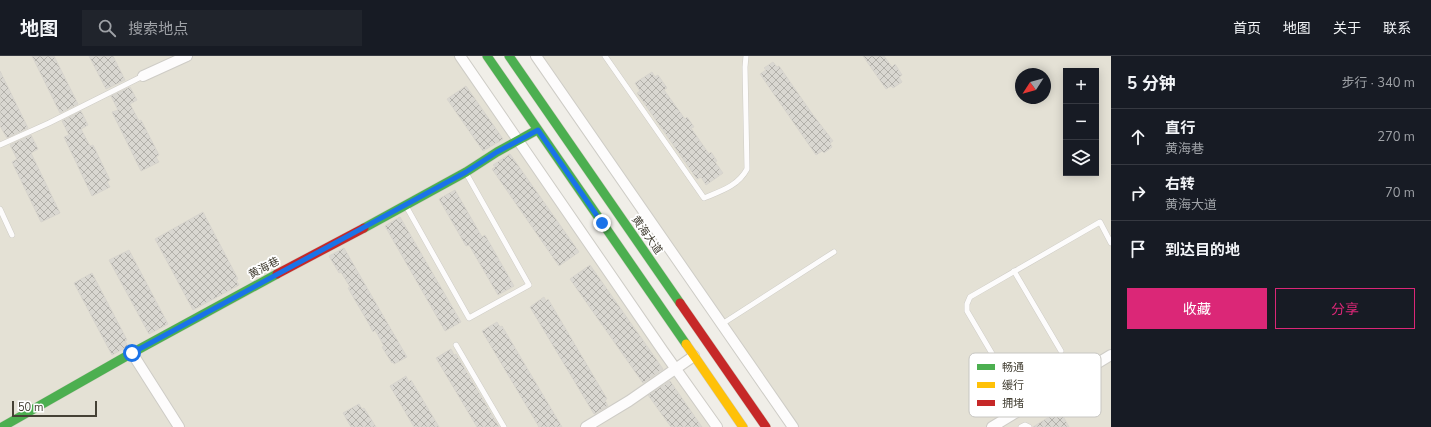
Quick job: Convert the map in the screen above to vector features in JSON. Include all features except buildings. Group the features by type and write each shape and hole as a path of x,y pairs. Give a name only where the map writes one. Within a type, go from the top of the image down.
{"main road":[{"path":"486,56 743,427"},
{"name":"黄海大道","path":"509,56 766,427"},
{"name":"黄海巷","path":"2,427 132,353 405,206 466,172 518,140 538,130"}],"street":[{"path":"143,76 187,56"},
{"path":"460,56 717,427"},
{"path":"536,56 793,427"},
{"path":"132,353 180,427"},
{"path":"586,427 629,401 694,356"},
{"path":"1101,362 1111,356"},
{"path":"992,427 1009,417"}],"lane":[{"path":"605,56 704,198 727,189 739,181 747,169 746,56"},
{"path":"0,145 49,123 143,76"},
{"path":"405,206 469,318 529,285 466,172"},
{"path":"0,209 12,235"},
{"path":"992,353 967,311 967,304 970,296 1100,222 1111,243"},
{"path":"722,324 834,252"},
{"path":"1014,271 1061,351"},
{"path":"456,345 504,427"},
{"path":"1021,427 1025,425 1029,427"}],"shaded area":[{"path":"0,56 455,56 714,427 0,427"},
{"path":"539,56 1111,56 1111,427 795,427"}],"traffic: fast":[{"path":"487,56 686,344"},
{"path":"509,56 680,303"},
{"path":"364,228 466,172 497,152 537,130"},
{"path":"2,427 132,353 277,274"}],"traffic: slow":[{"path":"686,344 743,427"}],"traffic: jam":[{"path":"277,274 364,228"},
{"path":"680,303 766,427"}],"route":[{"path":"132,353 466,172 497,152 538,130 602,223"}]}
